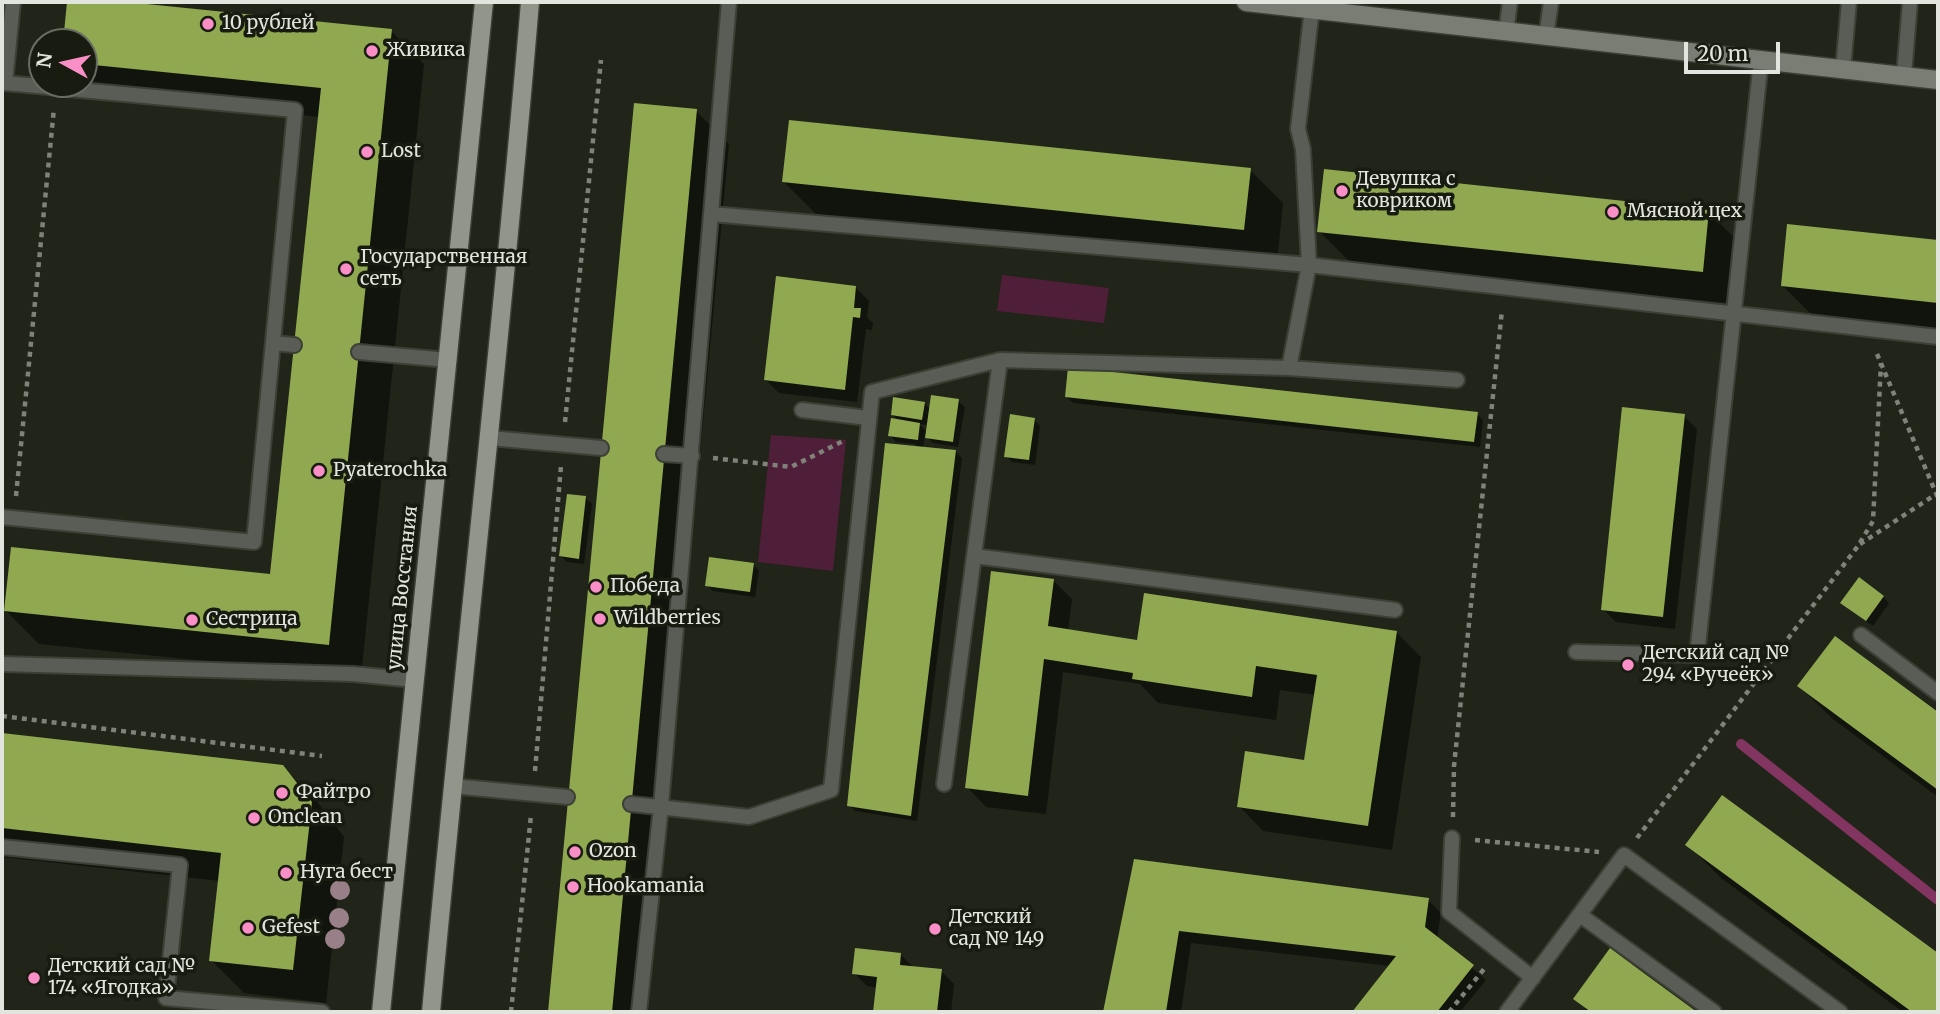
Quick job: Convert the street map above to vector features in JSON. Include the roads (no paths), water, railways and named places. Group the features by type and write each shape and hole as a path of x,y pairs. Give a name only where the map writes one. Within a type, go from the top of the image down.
{"main road":[{"name":"улица Восстания","path":"381,1012 484,2"},
{"path":"431,1012 452,786 490,438 530,2"}],"street":[{"path":"1247,2 1938,80"}],"lane":[{"path":"8,517 254,542 295,110 3,82 13,2"},
{"path":"639,1012 662,806 729,2"},
{"path":"1506,33 1510,2"},
{"path":"1546,37 1550,2"},
{"path":"1843,69 1849,2"},
{"path":"1904,75 1910,2"},
{"path":"1289,368 1309,265 1303,149 1298,129 1312,8"},
{"path":"1576,652 1698,655 1761,60"},
{"path":"711,214 1309,265 1938,337"},
{"path":"273,342 294,345"},
{"path":"359,352 448,360"},
{"path":"944,783 1000,360"},
{"path":"631,804 749,817 831,790 872,392 1000,360 1289,368 1457,380"},
{"path":"802,410 868,418"},
{"path":"490,438 601,448"},
{"path":"664,454 692,456"},
{"path":"974,556 1395,610"},
{"path":"1861,635 1938,693"},
{"path":"2,664 353,674 414,680"},
{"path":"452,786 567,797"},
{"path":"1452,838 1449,912 1533,978"},
{"path":"2,847 180,865 166,998 322,1012"},
{"path":"1507,1012 1625,855 1840,1012"},
{"path":"1580,915 1714,1012"}],"waterway":[{"path":"1741,744 1938,900"}],"place":[{"name":"10 рублей","path":"208,24"},
{"name":"Живика","path":"372,51"},
{"name":"Lost","path":"367,152"},
{"name":"Девушка с ковриком","path":"1342,191"},
{"name":"Мясной цех","path":"1613,212"},
{"name":"Государственная сеть","path":"346,269"},
{"name":"Pyaterochka","path":"319,471"},
{"name":"Победа","path":"596,587"},
{"name":"Wildberries","path":"600,619"},
{"name":"Сестрица","path":"192,620"},
{"name":"Детский сад № 294 «Ручеёк»","path":"1628,665"},
{"name":"Файтро","path":"282,793"},
{"name":"Onclean","path":"254,818"},
{"name":"Ozon","path":"575,852"},
{"name":"Нуга бест","path":"286,873"},
{"name":"Hookamania","path":"573,887"},
{"name":"Gefest","path":"248,928"},
{"name":"Детский сад № 149","path":"935,929"},
{"name":"Детский сад № 174 «Ягодка»","path":"34,978"}]}
